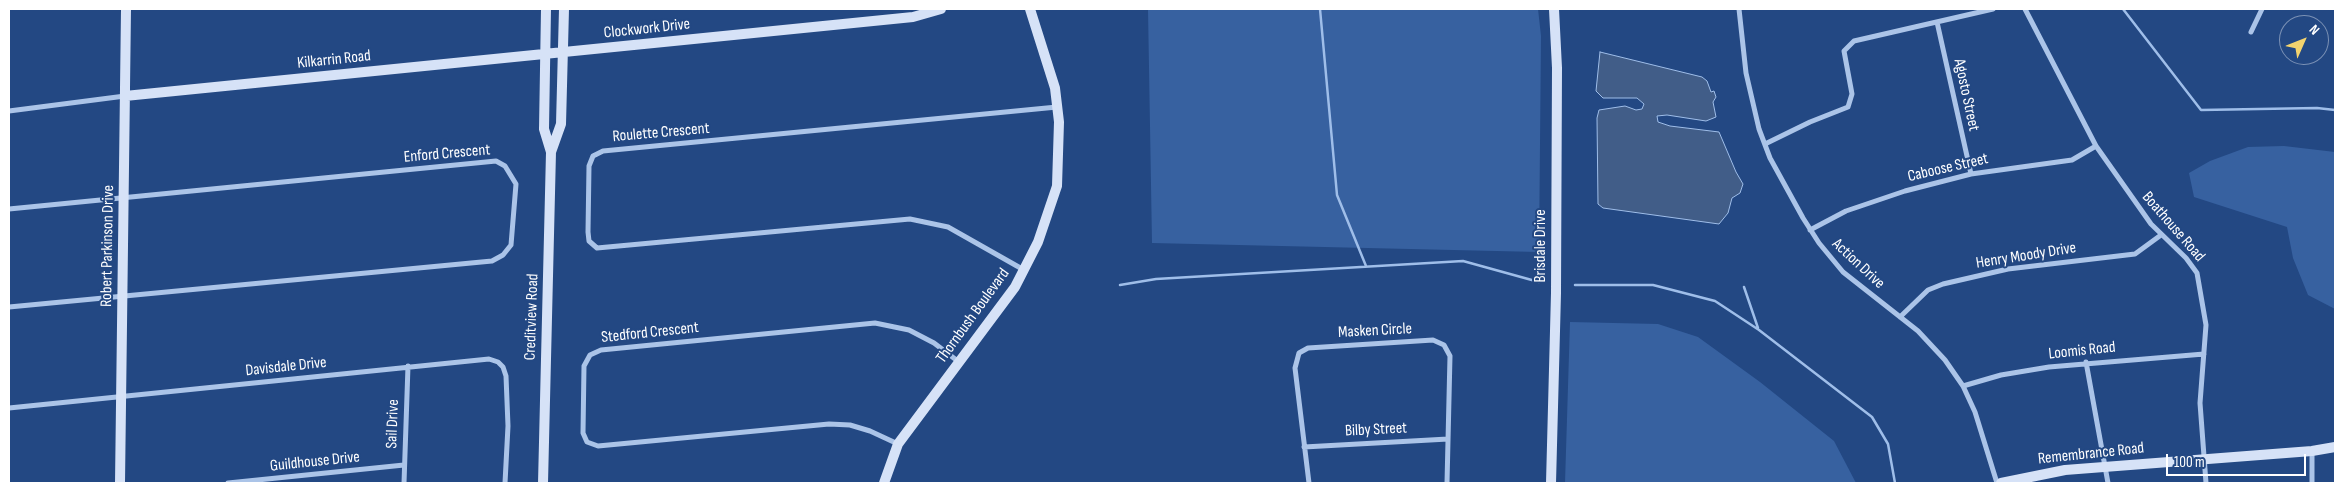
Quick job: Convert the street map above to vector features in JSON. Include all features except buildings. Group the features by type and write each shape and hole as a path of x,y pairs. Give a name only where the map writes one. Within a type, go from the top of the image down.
{"street":[{"name":"Robert Parkinson Drive","path":"120,483 126,9"},
{"name":"Creditview Road","path":"546,9 544,130 551,152"},
{"name":"Creditview Road","path":"544,483 551,152 561,124 564,9"},
{"name":"Clockwork Drive","path":"545,54 942,9"},
{"name":"Thornbush Boulevard","path":"884,483 898,444 1015,287 1038,242 1057,186 1058,106 1050,69 1030,9"},
{"name":"Brisdale Drive","path":"1551,483 1556,293 1557,68 1554,9"},
{"name":"Action Drive","path":"1739,9 1746,72 1765,144 1810,230 1829,256 1844,272 1900,316 1933,346 1963,386 1980,424 1997,483"},
{"path":"1765,144 1810,122 1848,107 1852,94 1844,57 1848,44 1861,38 1993,9"},
{"name":"Boathouse Road","path":"2025,9 2096,146 2126,192 2161,235 2186,258 2196,273 2206,325 2200,403 2206,483"},
{"path":"2251,32 2262,9"},
{"name":"Agosto Street","path":"1937,22 1971,174"},
{"name":"Kilkarrin Road","path":"125,96 545,54"},
{"path":"9,111 125,96"},
{"name":"Roulette Crescent","path":"1024,270 948,227 910,219 597,248 589,240 588,232 589,166 593,156 603,151 1058,106"},
{"name":"Caboose Street","path":"1810,230 1846,211 1882,198 1971,174 2072,160 2096,146"},
{"name":"Enford Crescent","path":"122,295 492,261 503,254 511,245 516,184 512,174 496,161 124,198"},
{"path":"9,209 124,198"},
{"name":"Henry Moody Drive","path":"1900,316 1928,290 1943,284 2008,269 2135,254 2161,235"},
{"path":"9,307 122,295"},
{"name":"Stedford Crescent","path":"898,444 864,429 850,425 829,424 598,446 587,442 582,433 584,366 590,355 601,350 875,324 909,330 934,343 959,362"},
{"name":"Masken Circle","path":"1309,483 1295,368 1296,358 1299,354 1308,348 1433,340 1444,345 1450,356 1447,483"},
{"name":"Loomis Road","path":"1963,386 2027,370 2086,362 2204,354"},
{"name":"Davisdale Drive","path":"9,408 489,359 498,362 504,367 506,376 508,426 505,483"},
{"path":"2086,362 2108,483"},
{"name":"Sail Drive","path":"404,483 408,366"},
{"name":"Bilby Street","path":"1304,447 1448,439"},
{"name":"Remembrance Road","path":"2001,483 2034,475 2106,466 2312,451 2335,447"},
{"path":"2312,451 2312,483"},
{"name":"Guildhouse Drive","path":"228,483 404,465"}],"shaded area":[{"path":"1148,9 1538,9 1541,36 1539,252 1152,243"},
{"path":"1600,52 1702,77 1707,81 1711,92 1714,91 1716,97 1713,102 1716,117 1706,121 1667,115 1657,116 1658,122 1670,126 1719,132 1743,184 1740,193 1732,198 1728,213 1719,224 1603,208 1598,204 1597,118 1599,110 1625,106 1636,110 1642,109 1644,104 1637,98 1603,98 1596,91"},
{"path":"2284,146 2335,152 2335,309 2308,295 2293,258 2287,227 2194,197 2189,173 2210,161 2248,147"},
{"path":"1570,322 1658,324 1698,337 1760,382 1834,441 1856,483 1565,483"}],"waterway":[{"path":"1320,9 1337,195 1366,266"},
{"path":"2123,9 2201,110 2317,108 2335,110"},
{"path":"1120,285 1156,279 1463,261 1539,282"},
{"path":"1575,285 1653,285 1715,301 1759,330 1872,417 1888,444 1895,483"},
{"path":"1744,287 1758,328"}]}
